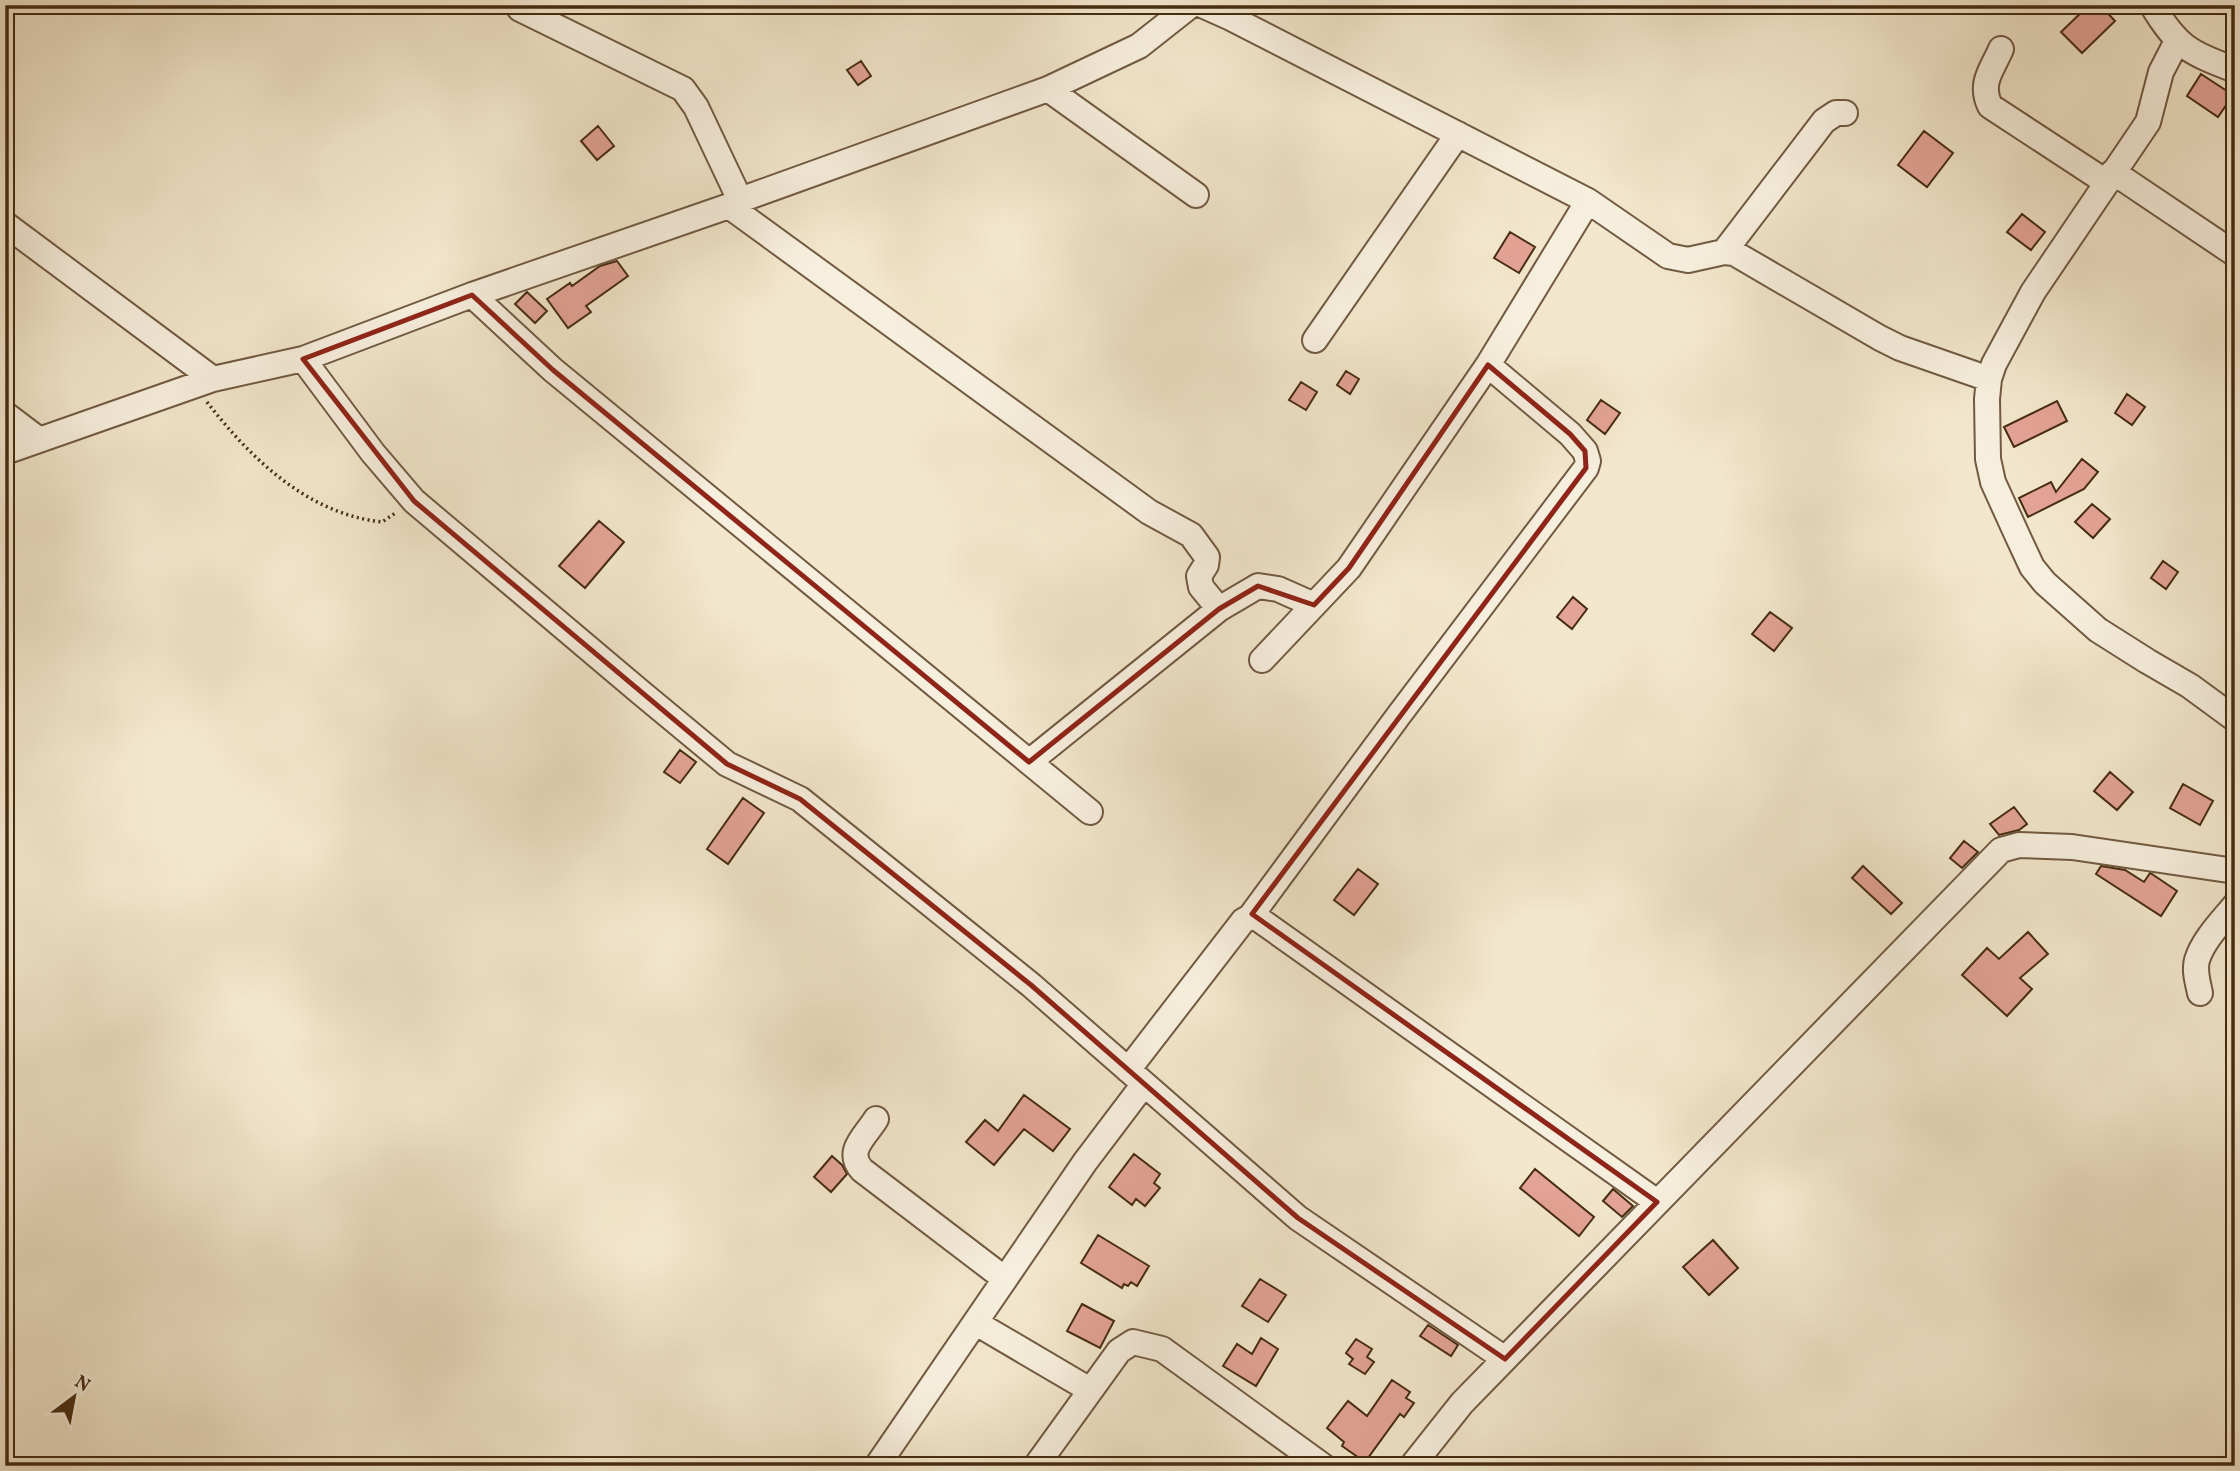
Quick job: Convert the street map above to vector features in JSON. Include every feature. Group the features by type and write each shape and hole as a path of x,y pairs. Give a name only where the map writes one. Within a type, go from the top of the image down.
{"street":[{"path":"517,5 520,9 683,89 696,107 734,203 1149,512 1191,535 1207,557 1206,565 1199,576 1201,587 1219,609"},
{"path":"5,452 204,383 303,359 472,295 1048,89 1139,46 1191,5"},
{"path":"1202,5 1588,201 1668,256 1688,260 1724,252 1734,253 1900,348 1989,379"},
{"path":"2152,5 2167,29 2192,52 2235,70"},
{"path":"2178,41 2161,72 2148,122 2032,292 1994,364 1987,399 1988,459 1998,493 2032,567 2045,583 2098,629 2147,662 2190,686 2235,719"},
{"path":"2001,49 1986,82 1985,95 1990,106 2235,254"},
{"path":"1048,89 1196,195"},
{"path":"1724,252 1825,121 1836,113 1845,113"},
{"path":"1315,340 1458,134"},
{"path":"1262,660 1349,568 1488,365 1588,201"},
{"path":"5,224 204,383"},
{"path":"472,295 553,370 1090,812"},
{"path":"303,359 373,453 414,501 727,764 800,799 1031,985 1298,1218 1505,1359"},
{"path":"877,1466 1085,1162 1136,1077 1242,921 1250,917 1586,468 1588,460 1585,452 1570,434 1488,365"},
{"path":"5,414 38,439"},
{"path":"1029,762 1219,609 1258,586 1278,589 1314,605"},
{"path":"1412,1466 1462,1403 2001,850 2018,845 2072,847 2234,870"},
{"path":"2200,993 2196,961 2215,930 2235,905"},
{"path":"1250,917 1257,918 1657,1202"},
{"path":"876,1119 856,1149 853,1156 856,1163 1005,1279"},
{"path":"976,1323 1090,1390"},
{"path":"1036,1466 1119,1351 1133,1342 1162,1349 1323,1466"}],"path":[{"path":"204,383 236,439 273,472 321,505 358,520 382,522 414,501"}],"highlighted area":[{"path":"472,295 553,370 1029,762 1219,609 1258,586 1314,605 1349,568 1488,365 1570,434 1585,451 1586,468 1252,914 1657,1202 1505,1359 1298,1218 1031,985 800,799 727,764 639,691 414,501 303,359"}],"building":[{"path":"2089,5 2100,5 2115,21 2082,53 2061,32"},
{"path":"861,61 871,76 858,85 847,70"},
{"path":"2201,74 2233,95 2218,117 2187,96"},
{"path":"598,126 614,146 597,160 581,141"},
{"path":"1924,131 1953,153 1927,187 1898,165"},
{"path":"2022,214 2045,232 2031,250 2007,232"},
{"path":"1510,232 1535,247 1519,273 1494,258"},
{"path":"617,261 628,276 586,306 591,312 568,328 547,299 570,283 572,286 600,266"},
{"path":"527,292 547,311 535,323 515,304"},
{"path":"1346,371 1359,379 1350,394 1337,385"},
{"path":"1301,382 1317,392 1306,410 1289,400"},
{"path":"2127,394 2145,407 2132,425 2115,413"},
{"path":"1601,400 1620,413 1605,434 1587,420"},
{"path":"2057,401 2067,421 2014,447 2004,427"},
{"path":"2082,459 2098,472 2084,489 2028,517 2019,498 2051,482 2056,492"},
{"path":"2092,504 2110,519 2093,538 2075,522"},
{"path":"599,521 624,542 585,588 559,566"},
{"path":"2163,561 2178,572 2166,589 2151,578"},
{"path":"1573,597 1587,609 1572,629 1557,617"},
{"path":"1770,612 1792,628 1774,651 1752,634"},
{"path":"680,750 696,762 680,783 664,772"},
{"path":"2110,772 2133,792 2117,810 2094,791"},
{"path":"2183,784 2213,801 2200,825 2170,808"},
{"path":"743,798 764,813 728,864 707,849"},
{"path":"2014,807 2027,824 2019,830 1999,835 1990,824"},
{"path":"1964,841 1978,852 1962,868 1950,858"},
{"path":"1863,866 1902,903 1891,914 1852,878"},
{"path":"2101,866 2125,870 2144,882 2150,873 2177,891 2161,916 2096,874"},
{"path":"1358,869 1378,884 1354,915 1334,900"},
{"path":"2028,932 2048,954 2020,978 2032,989 2007,1016 1962,975 1987,948 1999,959"},
{"path":"1024,1095 1070,1129 1053,1151 1024,1129 994,1165 966,1142 985,1120 998,1131"},
{"path":"1134,1154 1160,1174 1154,1183 1160,1188 1145,1206 1136,1199 1132,1205 1109,1187"},
{"path":"832,1156 847,1174 831,1192 814,1177"},
{"path":"1535,1169 1594,1217 1579,1236 1520,1188"},
{"path":"1613,1189 1633,1206 1622,1217 1603,1201"},
{"path":"1098,1235 1149,1266 1137,1286 1131,1282 1128,1286 1124,1284 1122,1288 1081,1263"},
{"path":"1713,1240 1738,1268 1709,1295 1683,1267"},
{"path":"1260,1279 1286,1295 1268,1322 1242,1306"},
{"path":"1082,1304 1114,1321 1100,1348 1067,1331"},
{"path":"1428,1325 1458,1345 1451,1356 1420,1336"},
{"path":"1261,1338 1278,1349 1256,1386 1223,1366 1237,1344 1252,1354"},
{"path":"1356,1339 1372,1349 1367,1357 1374,1362 1365,1374 1349,1364 1353,1359 1346,1353"},
{"path":"1392,1380 1410,1392 1406,1398 1414,1403 1404,1417 1400,1414 1365,1462 1342,1446 1344,1442 1327,1428 1348,1401 1367,1416"}]}
